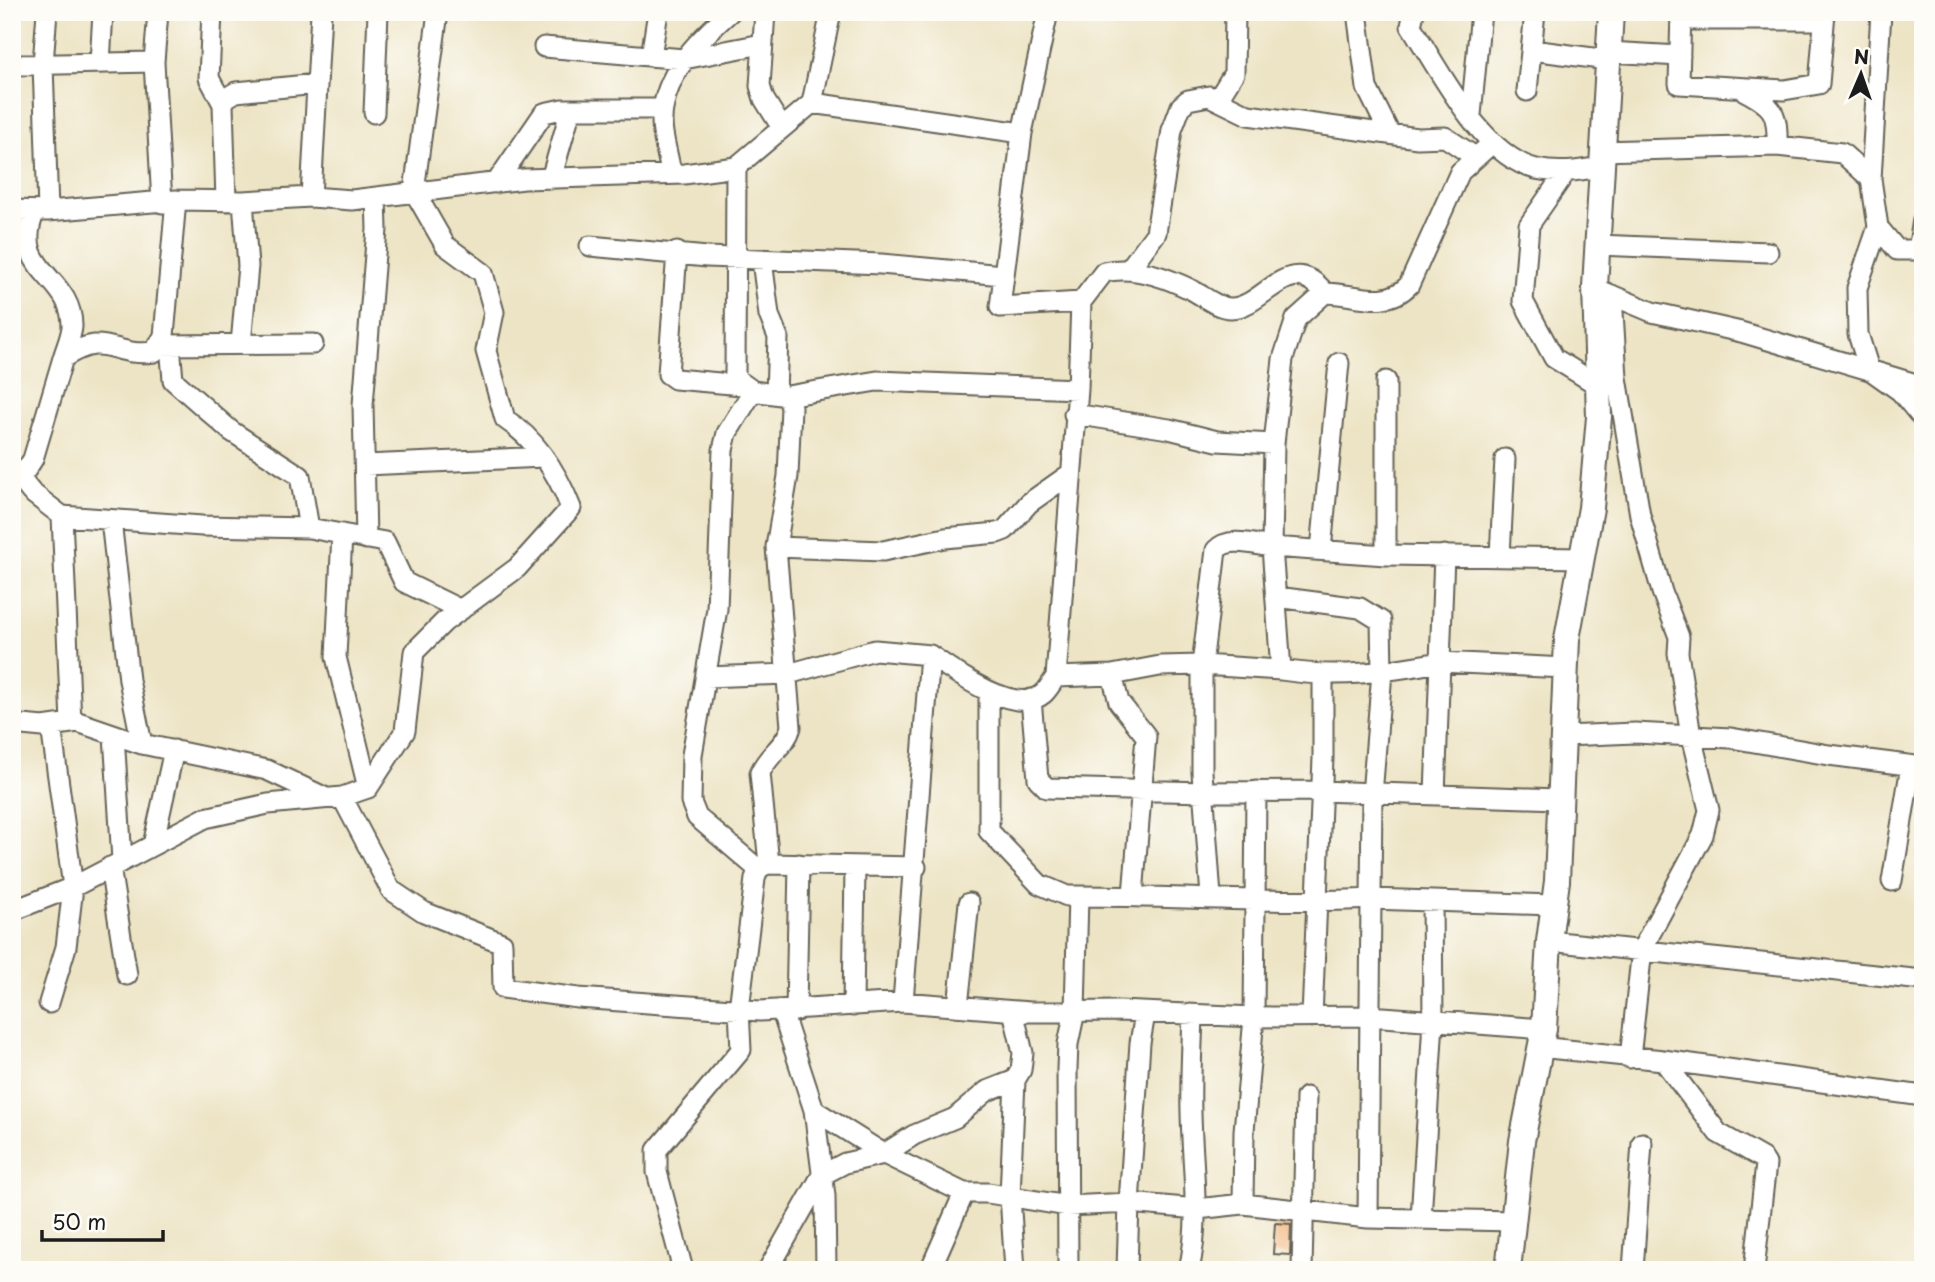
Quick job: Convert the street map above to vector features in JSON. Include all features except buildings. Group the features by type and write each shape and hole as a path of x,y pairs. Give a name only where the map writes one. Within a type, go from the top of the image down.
{"street":[{"path":"47,12 43,64 41,211 28,228 29,252 68,304 71,315 70,337 33,459 26,470 14,473 31,492 62,516 202,526 309,528 384,542 404,582 461,610"},
{"path":"100,63 103,12"},
{"path":"158,12 154,62 169,201 164,345 173,380 231,431 300,477 309,528"},
{"path":"212,12 209,78 223,104 234,201 248,266 241,344"},
{"path":"311,197 321,12"},
{"path":"374,113 378,12"},
{"path":"12,911 73,887 205,818 268,803 333,797 368,788 405,731 414,652 461,610 517,568 571,508 561,483 544,457 522,430 505,419 486,351 494,312 483,273 445,245 414,191 438,12"},
{"path":"651,56 658,12"},
{"path":"671,173 662,109 669,86 699,39 730,12"},
{"path":"765,12 760,86 764,99 782,128"},
{"path":"12,210 41,211 169,201 311,197 352,200 496,183 736,167 812,103 831,12"},
{"path":"1048,12 1022,133 1000,307 1081,302"},
{"path":"1218,99 1234,73 1235,12"},
{"path":"1357,12 1367,88 1390,134"},
{"path":"1414,12 1411,26 1490,144 1533,169 1565,173 1601,159 1777,146 1842,153 1871,179"},
{"path":"1471,114 1481,12"},
{"path":"1527,91 1535,12"},
{"path":"1611,12 1598,245 1603,291 1640,515 1662,592 1679,637 1678,653 1691,736 1708,798 1707,825 1642,949 1630,1058"},
{"path":"1881,12 1871,179 1878,226 1857,288 1858,334 1869,369 1900,391 1923,419"},
{"path":"1681,16 1825,16 1819,84 1784,90 1679,84 1681,16"},
{"path":"544,47 684,59 762,44"},
{"path":"1532,50 1608,56 1680,57"},
{"path":"12,65 154,62"},
{"path":"223,104 226,98 236,92 317,84"},
{"path":"1741,88 1766,102 1778,120 1777,146"},
{"path":"1130,268 1156,233 1172,130 1181,106 1188,100 1209,96 1248,116 1390,134 1445,137 1475,157"},
{"path":"812,103 1022,133"},
{"path":"551,179 571,109"},
{"path":"496,183 538,118 552,111 662,109"},
{"path":"706,677 788,674 875,650 930,656 989,694 1031,699 1043,695 1056,677 1078,389 1081,302 1104,272 1130,268 1193,290 1225,307 1245,305 1275,282 1292,278 1317,283 1325,293 1373,299 1399,295 1409,285 1460,172 1490,144"},
{"path":"736,167 733,258 735,378 747,388"},
{"path":"1565,173 1530,225 1523,301 1554,358 1599,386"},
{"path":"366,539 363,405 377,229 376,197"},
{"path":"1878,226 1897,250 1920,250 1923,220"},
{"path":"1598,245 1768,253"},
{"path":"590,246 762,260 881,264 1003,275"},
{"path":"677,252 668,374 675,379 782,395 877,381 1078,389"},
{"path":"683,1270 657,1172 657,1150 741,1050 739,1009 764,866 760,773 765,761 788,738 791,727 776,547 788,477 791,407 782,395 778,337 769,314 762,260"},
{"path":"1508,1270 1522,1141 1542,1038 1564,736 1567,639 1591,508 1600,417 1603,291"},
{"path":"1603,291 1652,312 1730,329 1923,386"},
{"path":"1281,670 1272,547 1274,443 1283,359 1296,319 1325,293"},
{"path":"63,358 82,345 103,343 137,354 154,352 164,345 313,344"},
{"path":"1321,550 1339,363"},
{"path":"1386,381 1386,555"},
{"path":"747,388 727,433 723,450 717,609 692,755 691,802 698,817 764,866 799,864 916,867"},
{"path":"1074,414 1169,429 1217,441 1274,443"},
{"path":"365,465 544,457"},
{"path":"1500,556 1505,459"},
{"path":"776,547 883,551 945,538 997,533 1005,530 1030,503 1070,474"},
{"path":"62,516 71,723"},
{"path":"111,520 129,680 142,744"},
{"path":"342,534 336,657 368,788"},
{"path":"1211,897 1202,665 1216,550 1220,545 1233,542 1386,555 1582,558"},
{"path":"1435,793 1444,555"},
{"path":"1277,597 1360,608 1376,615 1383,631 1371,795 1368,1219"},
{"path":"904,1002 930,656"},
{"path":"1056,677 1112,675 1160,666 1202,665 1281,670 1323,676 1382,672 1440,662 1566,668"},
{"path":"1112,675 1119,702 1146,736 1133,895"},
{"path":"1312,1017 1319,790 1323,758 1323,676"},
{"path":"989,694 989,831 1046,889 1067,896 1133,895 1316,902 1371,900 1553,905"},
{"path":"1031,699 1038,779 1047,788 1205,792 1319,790 1371,795 1435,793 1559,799"},
{"path":"12,724 51,726 71,723 142,744 267,770 333,797 391,890 424,912 502,943 503,988 578,998 789,1011 904,1002 1013,1011 1254,1017 1370,1016 1433,1021 1542,1038 1630,1058 1663,1060 1923,1096"},
{"path":"49,1003 66,947 73,887 51,726"},
{"path":"1564,736 1635,733 1731,738 1917,766 1892,881"},
{"path":"114,735 116,864 127,975"},
{"path":"153,845 174,750"},
{"path":"1242,1205 1244,1131 1254,1017 1255,791"},
{"path":"799,864 789,1011 814,1110 822,1175 826,1270"},
{"path":"853,1006 855,866"},
{"path":"1068,1270 1067,1069 1068,1044 1075,1011 1078,896"},
{"path":"1421,1220 1433,1021 1432,901"},
{"path":"958,1006 969,903"},
{"path":"1549,942 1642,949 1923,979"},
{"path":"1013,1011 1023,1053 1021,1070 1015,1080 1010,1196 1015,1270"},
{"path":"1127,1270 1140,1042 1145,1014"},
{"path":"1189,1270 1196,1240 1197,1209 1191,1112 1193,1015"},
{"path":"1663,1060 1718,1133 1762,1158 1766,1164 1754,1270"},
{"path":"768,1270 822,1175 845,1163 884,1154 914,1135 955,1118 987,1091 1015,1080"},
{"path":"1302,1270 1306,1097"},
{"path":"814,1110 884,1154 964,1193 1010,1196 1068,1206 1129,1203 1197,1209 1242,1205 1368,1219 1514,1221"},
{"path":"1633,1270 1642,1143"},
{"path":"930,1270 964,1193"},
{"path":"939,1251 946,1270"}]}
